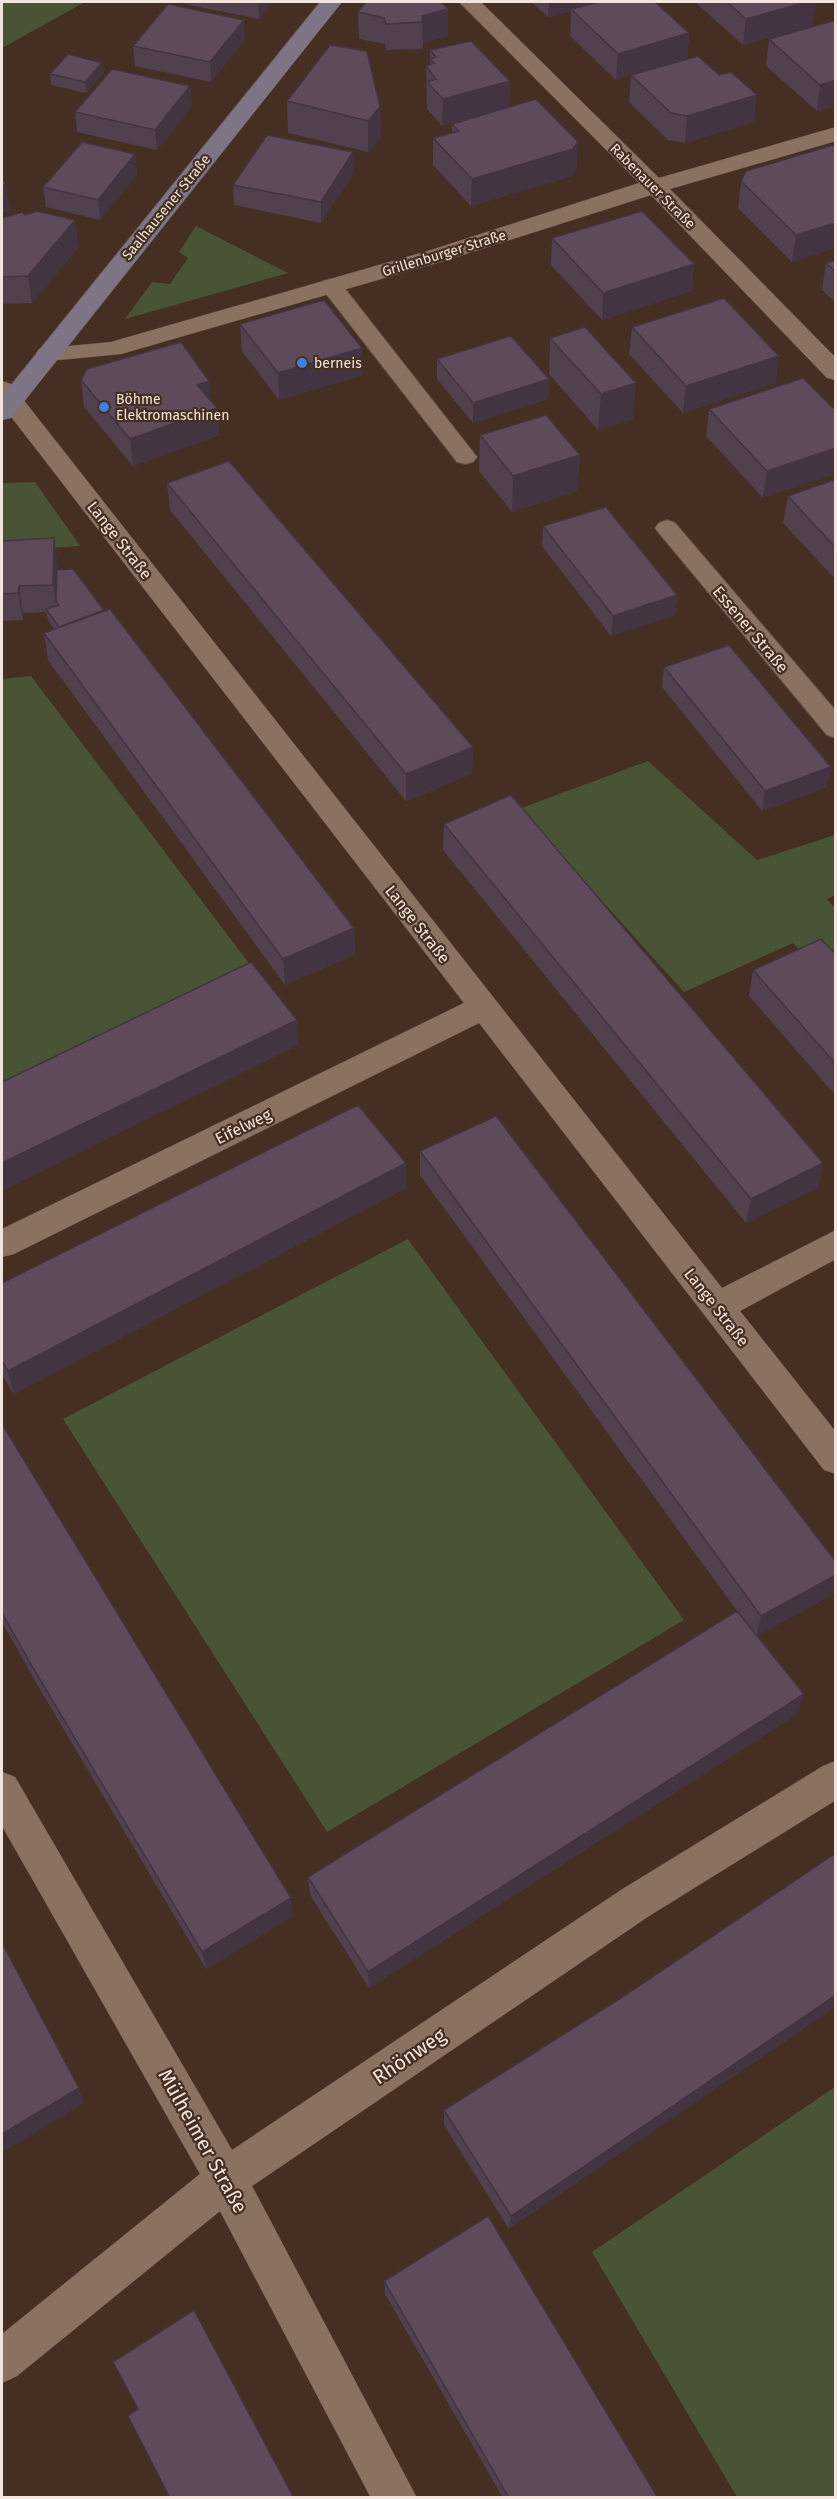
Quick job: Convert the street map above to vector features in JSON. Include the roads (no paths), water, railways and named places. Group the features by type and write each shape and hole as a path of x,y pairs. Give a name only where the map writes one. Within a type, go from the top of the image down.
{"street":[{"name":"Saalhausener Straße","path":"4,401 48,354 331,2"},
{"name":"Rabenauer Straße","path":"469,2 655,186 836,373"},
{"name":"Grillenburger Straße","path":"48,354 112,349 439,255 655,186 836,134"},
{"name":"Lange Straße","path":"4,401 484,1007 836,1459"},
{"name":"Eifelweg","path":"2,1245 484,1007"},
{"path":"717,1307 836,1243"},
{"name":"Rhönweg","path":"2,2361 226,2179 635,1903 836,1779"},
{"name":"Mülheimer Straße","path":"2,1790 226,2179 395,2498"}],"lane":[{"path":"331,286 465,457"},
{"name":"Essener Straße","path":"667,528 836,729"}],"place":[{"name":"berneis","path":"302,363"},
{"name":"Böhme Elektromaschinen","path":"104,407"}]}
